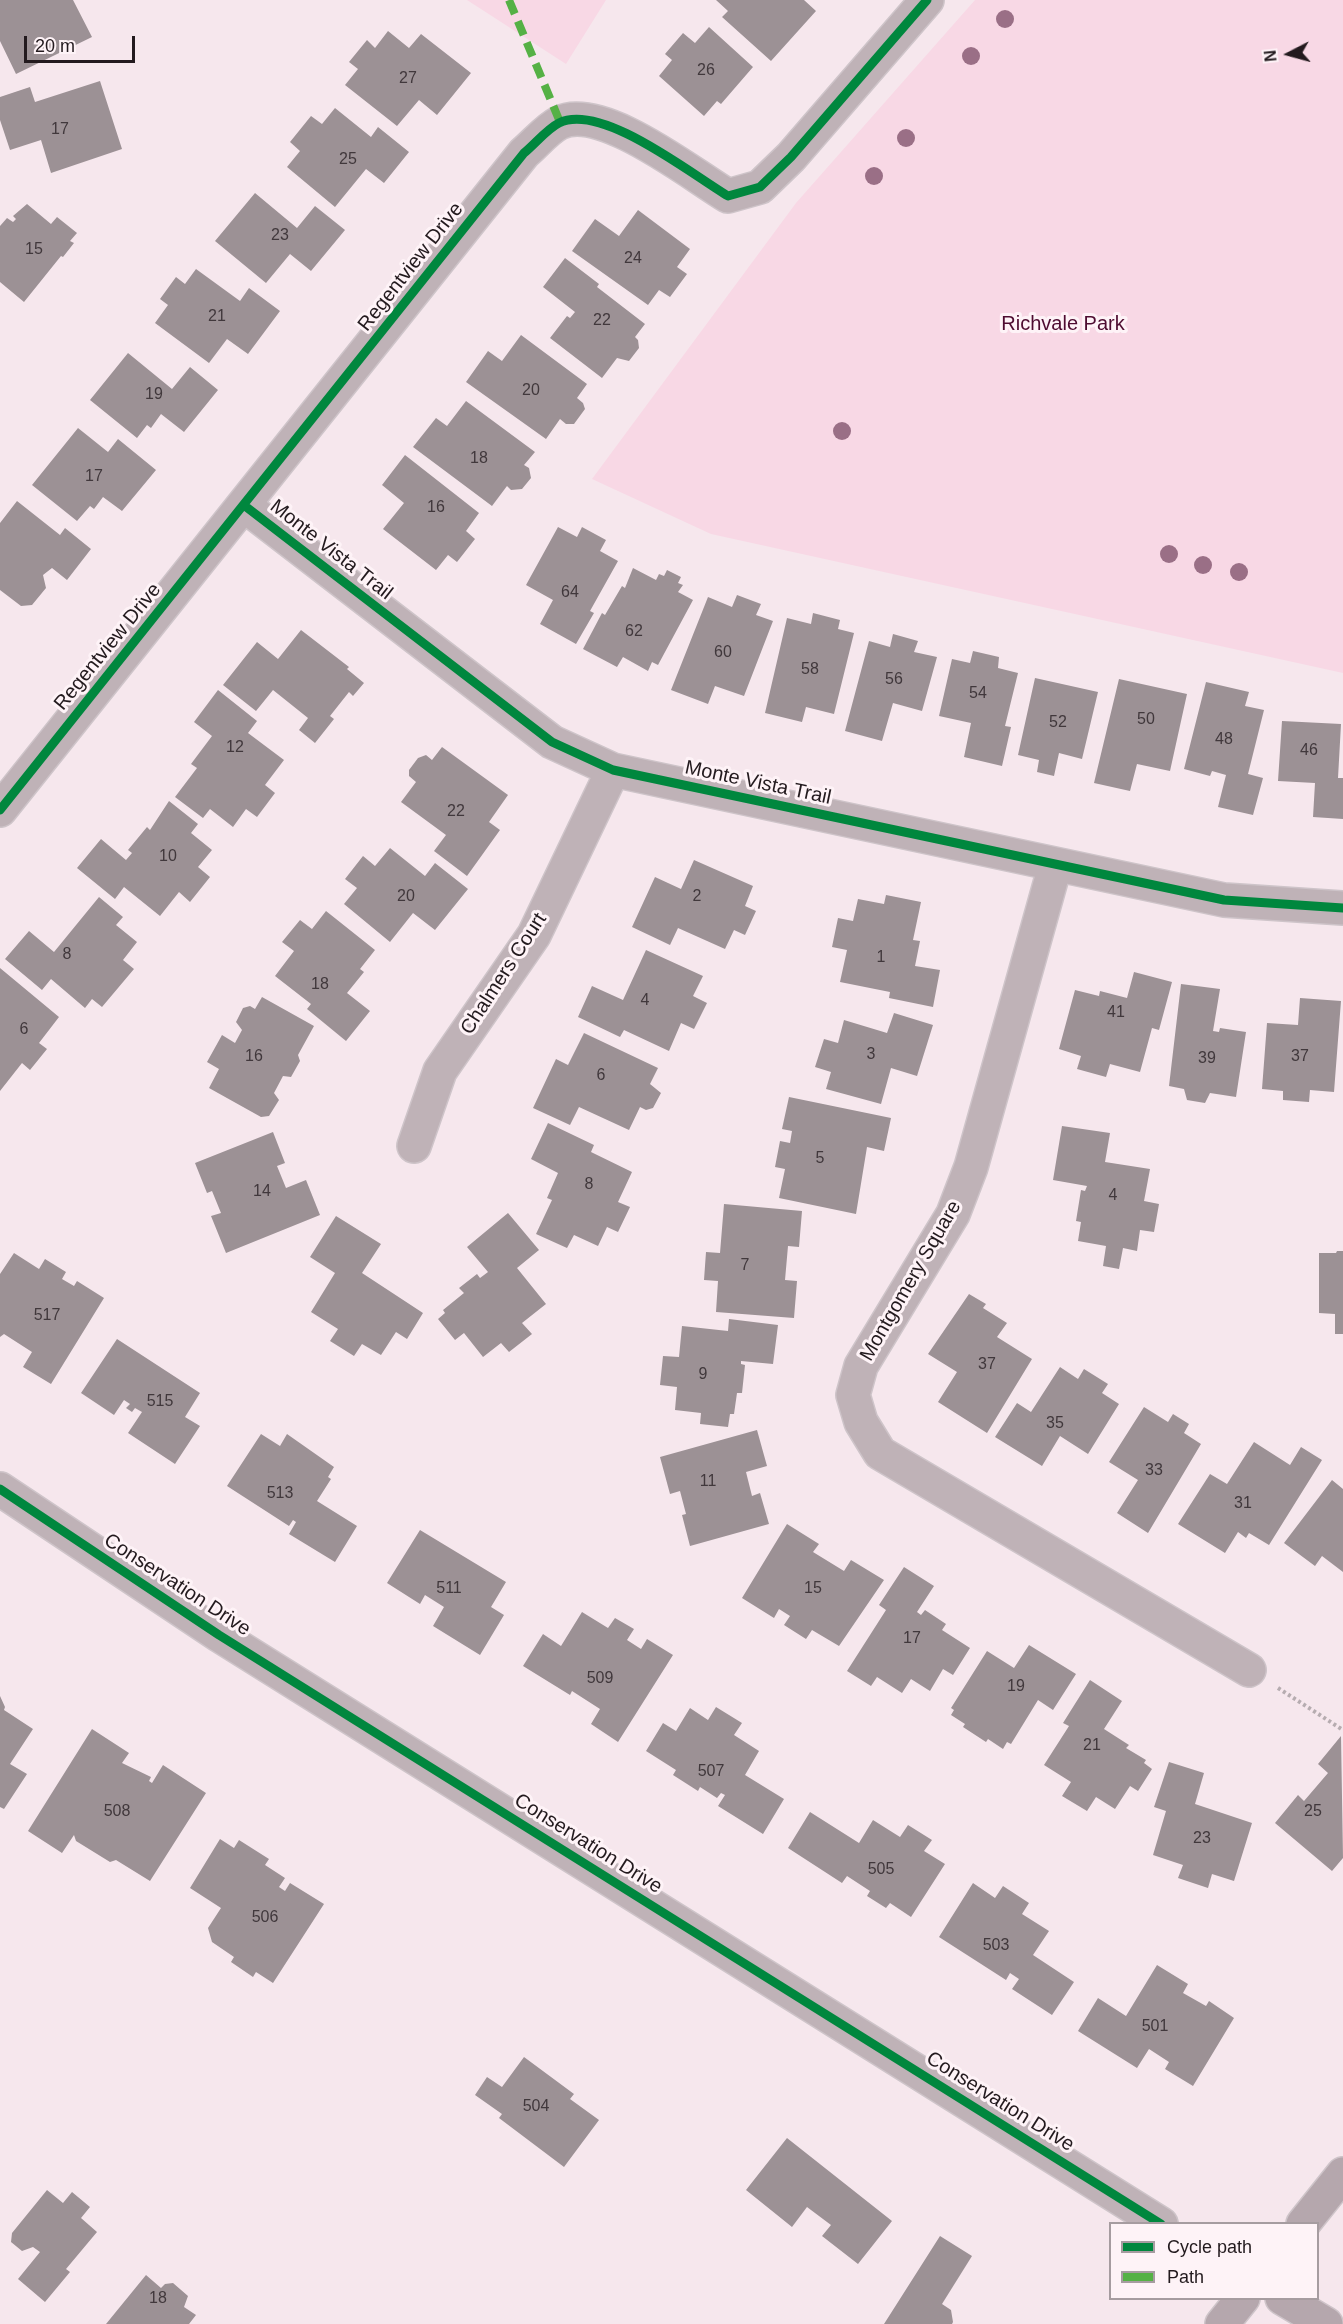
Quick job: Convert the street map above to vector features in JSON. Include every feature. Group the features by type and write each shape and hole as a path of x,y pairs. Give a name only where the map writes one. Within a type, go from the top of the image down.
{"main road":[{"path":"1304,2222 1343,2174"},
{"path":"1222,2324 1241,2300"},
{"path":"1285,2300 1326,2324"}],"street":[{"name":"Regentview Drive","path":"0,810 245,506 524,153 560,122 593,119 628,133 728,196 760,187 791,157 927,0"},
{"name":"Monte Vista Trail","path":"245,506 552,742 613,770 1055,866 1224,900 1343,908"},
{"name":"Chalmers Court","path":"414,1146 440,1071 534,935 613,770"},
{"name":"Montgomery Square","path":"1055,866 971,1167 953,1214 861,1366 853,1395 861,1422 880,1453 1249,1670"},
{"name":"Conservation Drive","path":"0,1490 219,1635 1159,2222"}],"path":[{"path":"1249,1670 1343,1730"}],"green space":[{"path":"467,0 606,0 566,64"},
{"name":"Richvale Park","path":"975,0 1343,0 1343,673 711,534 592,479 796,203"}],"building":[{"path":"0,0 73,0 92,37 16,74 0,41"},
{"path":"716,0 804,0 816,11 771,61 722,17 728,11"},
{"path":"709,27 753,67 721,104 717,101 704,116 659,76 672,60 665,54 683,33 695,43"},
{"path":"388,31 409,48 421,34 471,73 437,115 419,100 397,126 345,85 358,69 349,62 367,40 375,48"},
{"path":"100,81 122,149 51,173 41,140 10,150 0,120 0,97 30,87 35,102"},
{"path":"335,108 371,137 378,127 409,152 384,183 366,169 335,207 287,167 300,151 290,142 311,116 322,124"},
{"path":"255,193 297,228 315,206 345,230 311,271 290,254 266,283 215,241"},
{"path":"27,204 51,224 57,217 77,233 70,241 74,243 24,302 0,282 0,226 7,218 13,222 16,219 13,216"},
{"path":"638,210 690,249 677,267 687,274 670,297 659,290 648,305 572,251 595,219 619,236"},
{"path":"565,258 599,284 597,287 645,324 635,337 639,348 629,361 617,358 602,378 550,338 567,316 570,318 575,312 543,287"},
{"path":"196,269 240,301 249,288 280,311 248,354 227,339 209,363 155,323 168,305 160,299 176,277 185,284"},
{"path":"521,335 587,384 577,398 583,403 585,409 574,424 566,424 560,419 546,439 466,382 488,351 502,361"},
{"path":"128,353 172,389 190,367 218,390 184,432 161,414 151,428 147,425 137,438 90,400"},
{"path":"466,401 535,452 524,465 529,468 531,478 522,489 511,490 507,486 492,506 413,447 436,418 447,426"},
{"path":"78,428 108,452 118,439 156,470 122,511 103,497 94,509 90,506 77,521 32,485"},
{"path":"405,455 479,513 466,531 475,539 457,562 448,555 436,570 383,529 404,503 382,485"},
{"path":"17,501 60,535 65,528 91,549 67,580 52,568 43,575 46,588 32,605 21,606 0,590 0,523"},
{"path":"558,527 577,537 582,527 606,540 600,551 618,561 590,611 594,613 576,644 540,624 553,600 526,585"},
{"path":"633,568 656,580 659,574 664,576 667,570 681,577 678,583 683,585 678,592 693,600 658,665 652,662 648,671 623,657 617,667 583,649 602,613 605,615 622,586 625,588"},
{"path":"737,595 761,604 756,615 773,621 744,696 715,686 708,704 671,690 708,597 732,607"},
{"path":"813,613 840,620 838,629 854,633 834,714 806,707 802,722 765,713 787,618 811,624"},
{"path":"301,630 349,667 347,669 364,683 353,696 349,692 330,716 334,719 315,743 299,730 308,718 273,690 256,711 223,685 257,642 278,659"},
{"path":"893,634 918,641 914,652 937,657 922,711 893,703 882,741 845,731 869,641 890,647"},
{"path":"973,651 999,657 998,668 1018,673 1005,726 1011,727 1002,766 964,757 971,723 939,716 952,659 970,663"},
{"path":"1035,678 1098,692 1082,759 1059,753 1054,776 1037,772 1039,760 1018,755"},
{"path":"1119,679 1187,694 1170,771 1137,764 1130,791 1094,783"},
{"path":"1206,682 1249,692 1245,706 1264,710 1248,774 1263,778 1253,815 1218,807 1226,775 1212,771 1210,776 1184,769"},
{"path":"218,690 257,721 248,733 284,760 265,785 275,793 257,817 246,809 233,827 210,809 203,818 175,797 197,768 191,764 212,736 194,722"},
{"path":"1282,721 1341,724 1338,778 1343,778 1343,819 1313,817 1315,783 1278,781"},
{"path":"442,747 508,795 489,822 500,830 467,876 434,851 446,835 401,802 416,782 409,776 409,770 418,758 426,755 432,760"},
{"path":"169,801 198,824 191,833 212,850 198,867 210,877 190,902 179,892 160,916 124,887 115,899 77,868 101,839 126,860 132,853 128,850 147,827 150,830"},
{"path":"390,848 425,876 435,863 468,889 435,930 413,913 390,942 344,904 357,888 345,879 363,856 375,866"},
{"path":"694,860 753,886 745,906 756,911 745,935 734,930 725,949 678,928 670,945 632,927 655,877 681,889"},
{"path":"886,895 921,902 913,940 920,941 915,966 940,970 933,1007 889,998 890,992 840,982 847,950 832,947 838,918 853,921 858,899 884,904"},
{"path":"99,897 123,917 116,925 137,942 123,960 134,969 102,1007 92,999 85,1008 51,979 42,990 5,959 29,931 54,952"},
{"path":"326,911 375,950 360,969 364,972 347,993 370,1011 346,1041 307,1009 311,1004 275,976 294,951 282,942 300,920 312,929"},
{"path":"646,950 703,976 693,996 707,1003 694,1029 681,1023 669,1051 624,1030 620,1037 578,1017 592,986 623,1000"},
{"path":"0,968 59,1017 39,1043 47,1049 30,1070 22,1063 0,1091"},
{"path":"1134,972 1172,982 1159,1030 1152,1028 1140,1072 1110,1064 1106,1077 1077,1069 1081,1056 1059,1049 1075,990 1099,996 1100,991 1127,998"},
{"path":"1181,984 1220,989 1213,1031 1219,1032 1220,1028 1246,1032 1236,1097 1210,1093 1205,1103 1187,1100 1184,1089 1169,1086"},
{"path":"262,997 314,1026 298,1055 300,1061 291,1077 283,1076 274,1093 279,1100 269,1116 261,1117 209,1088 219,1069 207,1062 222,1035 235,1043 242,1030 236,1022 243,1008 250,1006 255,1009"},
{"path":"1300,998 1341,1001 1334,1092 1310,1090 1309,1102 1283,1100 1283,1091 1262,1089 1267,1023 1298,1025"},
{"path":"894,1013 933,1025 917,1076 891,1068 881,1104 826,1089 831,1072 815,1067 824,1039 838,1043 844,1020 887,1033"},
{"path":"584,1033 658,1068 650,1084 661,1093 653,1108 646,1110 640,1107 629,1130 579,1107 570,1125 533,1108 556,1059 568,1065"},
{"path":"789,1097 891,1118 884,1151 867,1147 856,1214 779,1198 785,1169 775,1167 780,1141 790,1143 792,1131 782,1129"},
{"path":"548,1123 594,1145 591,1152 632,1172 618,1202 630,1207 618,1232 607,1227 598,1246 574,1235 567,1248 536,1234 552,1200 547,1198 558,1173 531,1159"},
{"path":"1062,1126 1110,1133 1105,1162 1150,1169 1144,1201 1159,1204 1154,1232 1140,1230 1137,1251 1123,1248 1119,1269 1103,1266 1106,1246 1078,1241 1081,1222 1076,1221 1081,1190 1085,1191 1087,1186 1053,1180"},
{"path":"273,1132 285,1163 277,1166 286,1188 306,1180 320,1215 226,1253 211,1216 221,1213 212,1191 207,1193 195,1163"},
{"path":"724,1204 802,1211 799,1247 788,1246 785,1280 797,1281 794,1318 716,1312 718,1281 704,1280 706,1252 720,1253"},
{"path":"508,1213 539,1250 517,1268 546,1304 522,1323 532,1334 509,1352 501,1343 483,1357 464,1333 455,1340 438,1319 445,1313 443,1310 464,1293 459,1288 477,1274 480,1278 488,1272 467,1247"},
{"path":"336,1216 381,1244 362,1273 423,1313 407,1339 396,1332 381,1355 362,1344 354,1356 330,1341 338,1329 311,1312 335,1273 310,1257"},
{"path":"1343,1251 1343,1334 1335,1334 1335,1314 1319,1313 1319,1253 1336,1253"},
{"path":"14,1253 39,1269 45,1259 66,1272 62,1279 74,1286 77,1281 104,1298 51,1384 23,1367 32,1352 4,1334 0,1337 0,1274"},
{"path":"969,1294 986,1304 983,1308 1007,1323 997,1337 1032,1359 987,1433 938,1402 957,1372 928,1354"},
{"path":"729,1319 778,1325 773,1364 741,1361 741,1364 745,1365 742,1393 737,1393 734,1414 730,1414 728,1427 700,1424 701,1413 675,1410 677,1387 660,1385 663,1356 679,1357 682,1326 728,1331"},
{"path":"117,1339 200,1393 185,1417 200,1426 175,1464 128,1433 142,1412 135,1408 132,1412 126,1408 130,1404 124,1400 114,1415 81,1393"},
{"path":"1060,1367 1078,1379 1084,1369 1108,1384 1102,1393 1119,1404 1088,1454 1060,1436 1042,1466 995,1437 1017,1403 1031,1412"},
{"path":"1144,1407 1168,1422 1173,1414 1189,1424 1184,1433 1201,1444 1148,1533 1117,1513 1138,1480 1109,1462"},
{"path":"757,1430 767,1466 746,1472 752,1496 760,1493 769,1524 690,1546 682,1515 686,1514 680,1491 670,1494 660,1457"},
{"path":"261,1434 280,1446 287,1434 334,1467 328,1477 331,1479 317,1501 357,1526 335,1562 289,1534 296,1522 293,1520 289,1526 227,1486"},
{"path":"1254,1442 1290,1465 1301,1447 1322,1460 1269,1545 1249,1533 1246,1538 1238,1532 1225,1553 1178,1524 1210,1474 1227,1484"},
{"path":"1332,1480 1343,1489 1343,1572 1322,1556 1315,1566 1284,1543"},
{"path":"787,1524 819,1544 813,1552 844,1571 851,1560 884,1580 839,1646 812,1630 806,1639 784,1625 790,1616 779,1609 774,1618 742,1598"},
{"path":"420,1530 506,1582 491,1607 504,1615 480,1655 433,1626 444,1607 425,1595 420,1604 387,1583"},
{"path":"904,1567 934,1586 917,1612 921,1615 925,1610 946,1624 942,1630 970,1648 953,1675 943,1669 930,1691 911,1679 902,1693 877,1677 871,1686 847,1671 886,1610 879,1605"},
{"path":"582,1612 608,1628 615,1618 634,1629 627,1640 641,1649 647,1639 673,1655 618,1742 591,1724 600,1709 572,1691 570,1695 523,1666 543,1634 561,1646"},
{"path":"1029,1645 1076,1674 1053,1710 1038,1700 1011,1744 1007,1742 1003,1749 988,1739 986,1742 963,1727 965,1724 951,1715 954,1710 951,1708 987,1651 1014,1668"},
{"path":"1090,1680 1122,1701 1104,1729 1129,1745 1126,1748 1146,1760 1144,1763 1152,1769 1138,1791 1130,1786 1115,1809 1096,1797 1087,1811 1062,1796 1071,1782 1044,1765 1069,1726 1063,1723"},
{"path":"0,1696 4,1710 33,1729 10,1764 27,1774 4,1809 0,1807"},
{"path":"716,1707 742,1723 734,1735 759,1751 745,1775 784,1799 763,1834 718,1806 725,1795 721,1793 717,1798 700,1787 698,1791 673,1775 676,1770 646,1751 663,1723 676,1731 690,1708 708,1720"},
{"path":"92,1729 129,1753 122,1763 151,1777 149,1781 152,1783 163,1765 206,1793 150,1881 116,1860 110,1862 76,1841 74,1835 62,1853 28,1831"},
{"path":"1341,1736 1343,1858 1332,1871 1275,1823 1298,1795 1304,1801 1328,1773 1318,1764"},
{"path":"1169,1762 1204,1773 1195,1804 1252,1823 1234,1881 1212,1874 1208,1888 1178,1878 1183,1865 1153,1855 1166,1811 1154,1807"},
{"path":"810,1812 859,1843 873,1820 900,1837 908,1825 932,1840 924,1851 945,1864 911,1917 890,1903 886,1908 867,1896 870,1891 847,1876 842,1883 788,1848"},
{"path":"220,1839 234,1848 239,1840 269,1859 265,1865 285,1878 279,1887 285,1891 290,1883 324,1904 273,1983 256,1972 253,1977 231,1962 234,1957 212,1942 208,1928 221,1908 190,1888"},
{"path":"973,1883 995,1898 1003,1886 1029,1903 1022,1914 1049,1931 1033,1955 1074,1982 1052,2015 1012,1989 1019,1979 1010,1973 1006,1980 939,1937"},
{"path":"1157,1965 1188,1984 1183,1993 1206,2006 1209,2001 1234,2018 1193,2086 1165,2069 1169,2062 1149,2049 1137,2068 1078,2031 1098,1998 1126,2016"},
{"path":"524,2057 574,2094 570,2099 599,2120 564,2167 499,2118 502,2114 475,2095 487,2077 502,2087"},
{"path":"787,2138 892,2221 858,2264 822,2236 831,2225 807,2207 792,2227 746,2190"},
{"path":"47,2190 63,2203 72,2192 90,2207 81,2218 97,2232 66,2269 70,2272 45,2302 18,2279 40,2252 33,2247 22,2251 11,2242 12,2233"},
{"path":"940,2236 972,2256 942,2304 951,2310 952,2324 884,2324"},
{"path":"146,2275 161,2288 165,2284 173,2283 188,2296 184,2307 196,2315 189,2324 106,2324"}],"marked path":[{"path":"509,0 560,122"}],"cycle path":[{"path":"0,810 524,153 546,133 559,123 577,119 598,122 645,143 728,196 760,187 791,157 927,0"},
{"path":"245,506 552,742 613,770 1224,900 1343,908"},
{"path":"0,1489 219,1635 1158,2222"}]}
